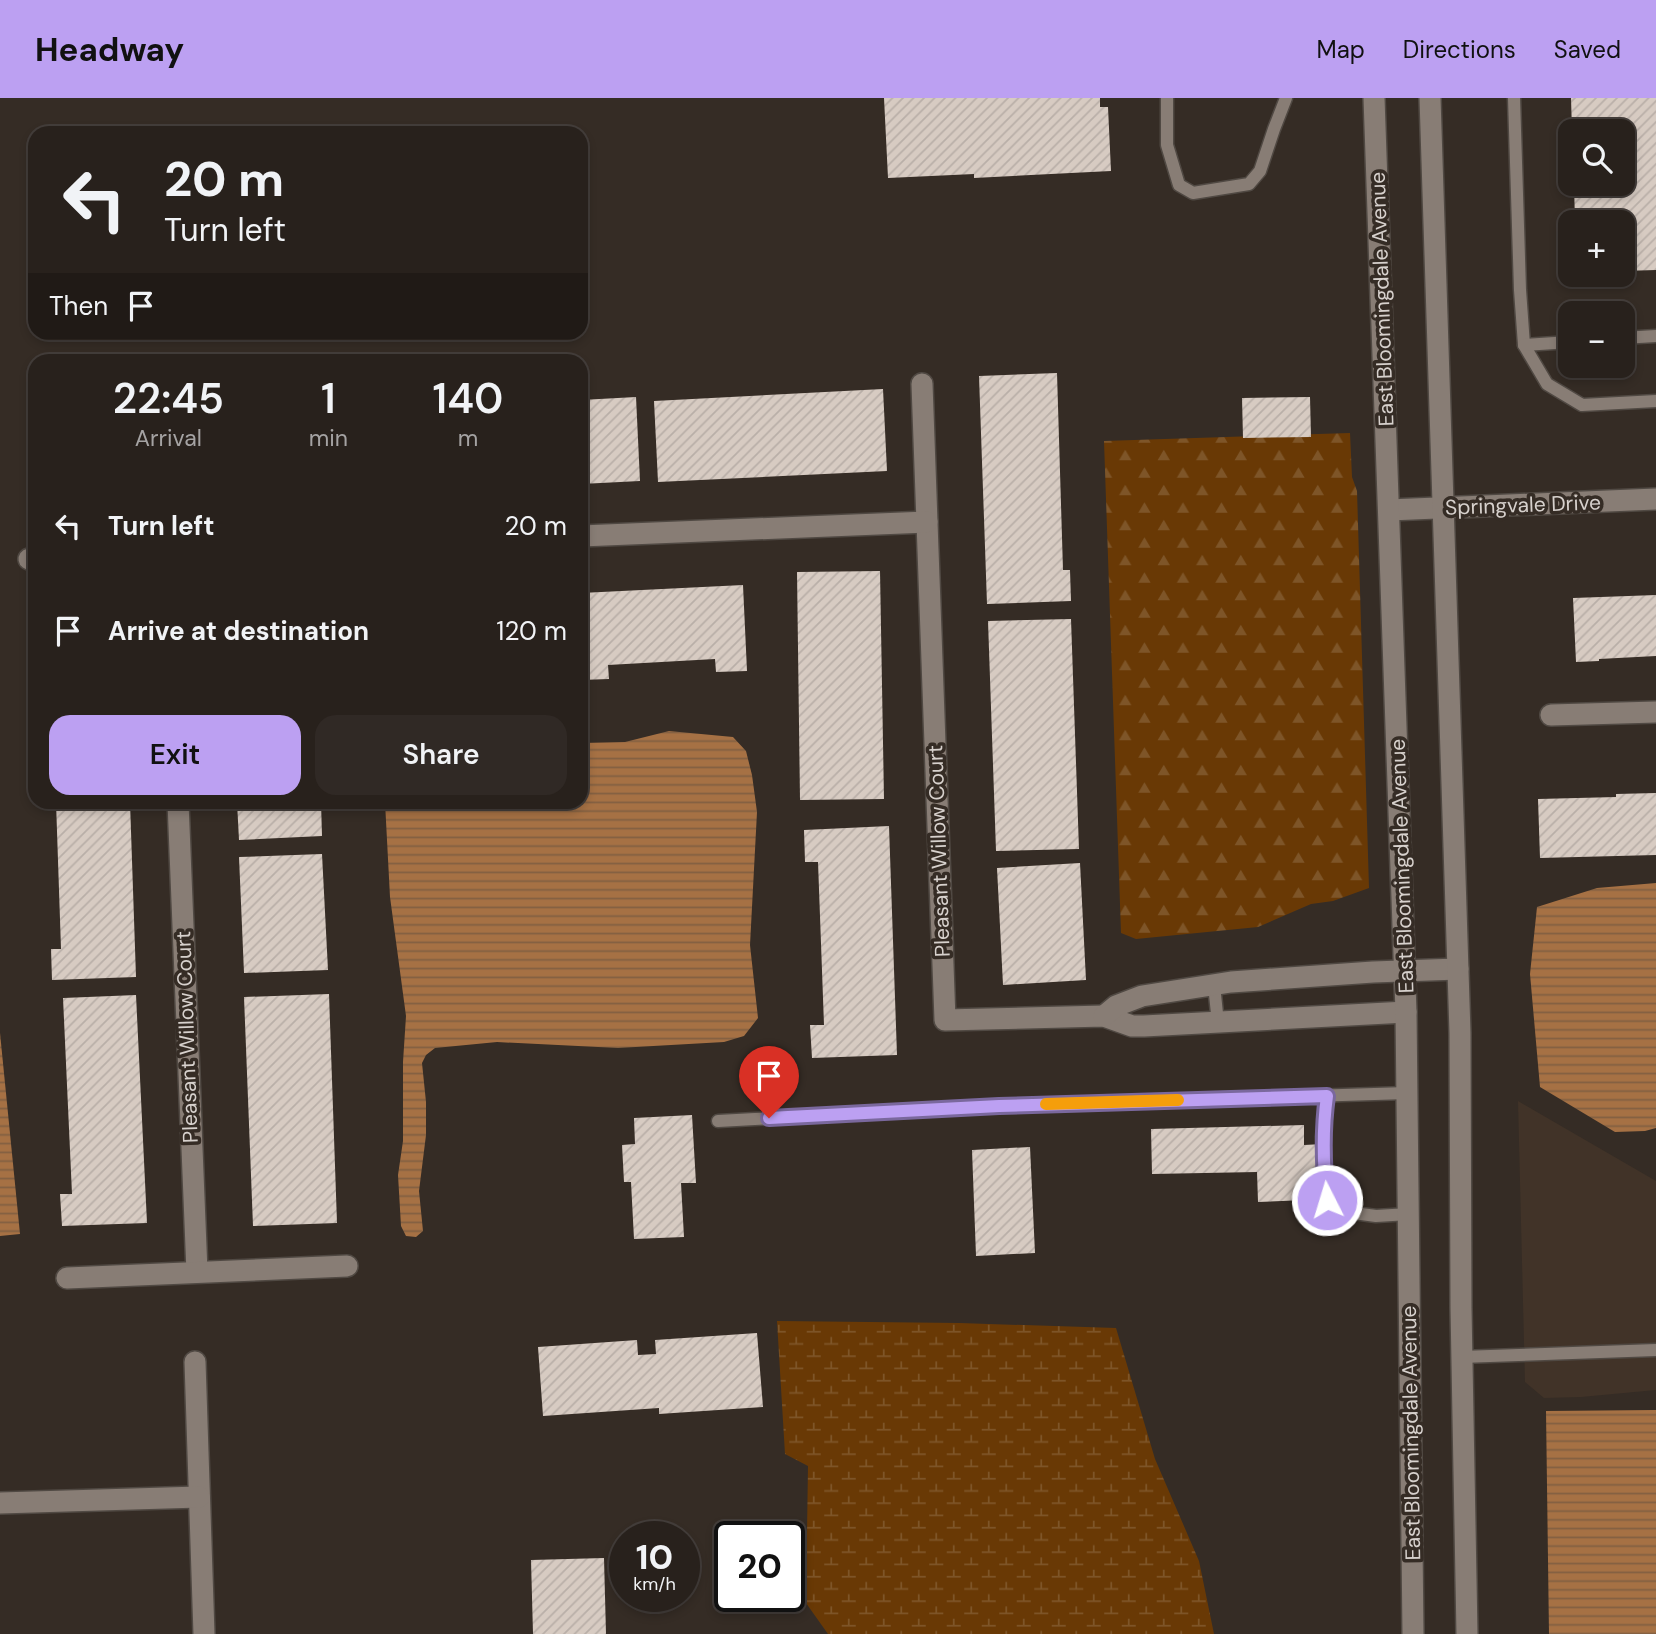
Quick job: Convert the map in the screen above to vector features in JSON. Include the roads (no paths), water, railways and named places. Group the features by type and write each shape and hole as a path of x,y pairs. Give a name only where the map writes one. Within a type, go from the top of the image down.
{"street":[{"name":"East Bloomingdale Avenue","path":"1374,98 1405,971 1413,1634"},
{"path":"1430,98 1460,1033 1461,1356 1467,1634"},
{"name":"Pleasant Willow Court","path":"922,384 945,1020 1104,1016 1132,1026 1406,1012"},
{"name":"Springvale Drive","path":"1390,510 1656,499"},
{"path":"588,536 927,522"},
{"path":"1551,715 1656,712"},
{"name":"Pleasant Willow Court","path":"178,809 197,1272"},
{"name":"Pleasant Willow Court","path":"1104,1016 1116,1006 1142,996 1214,985 1262,979 1458,969"},
{"path":"67,1278 347,1266"},
{"path":"195,1362 204,1634"},
{"path":"0,1503 199,1497"}],"lane":[{"path":"1167,98 1167,145 1179,185 1193,193 1249,184 1260,172 1286,98"},
{"path":"1514,98 1524,345 1546,384 1582,405 1656,401"},
{"path":"1635,337 1656,336"},
{"path":"1524,345 1558,343"},
{"path":"1214,985 1218,1023"},
{"path":"718,1121 999,1106 1407,1093"},
{"path":"1327,1096 1322,1138 1327,1200 1346,1213 1376,1216 1409,1214"},
{"path":"1461,1356 1656,1350"}]}
